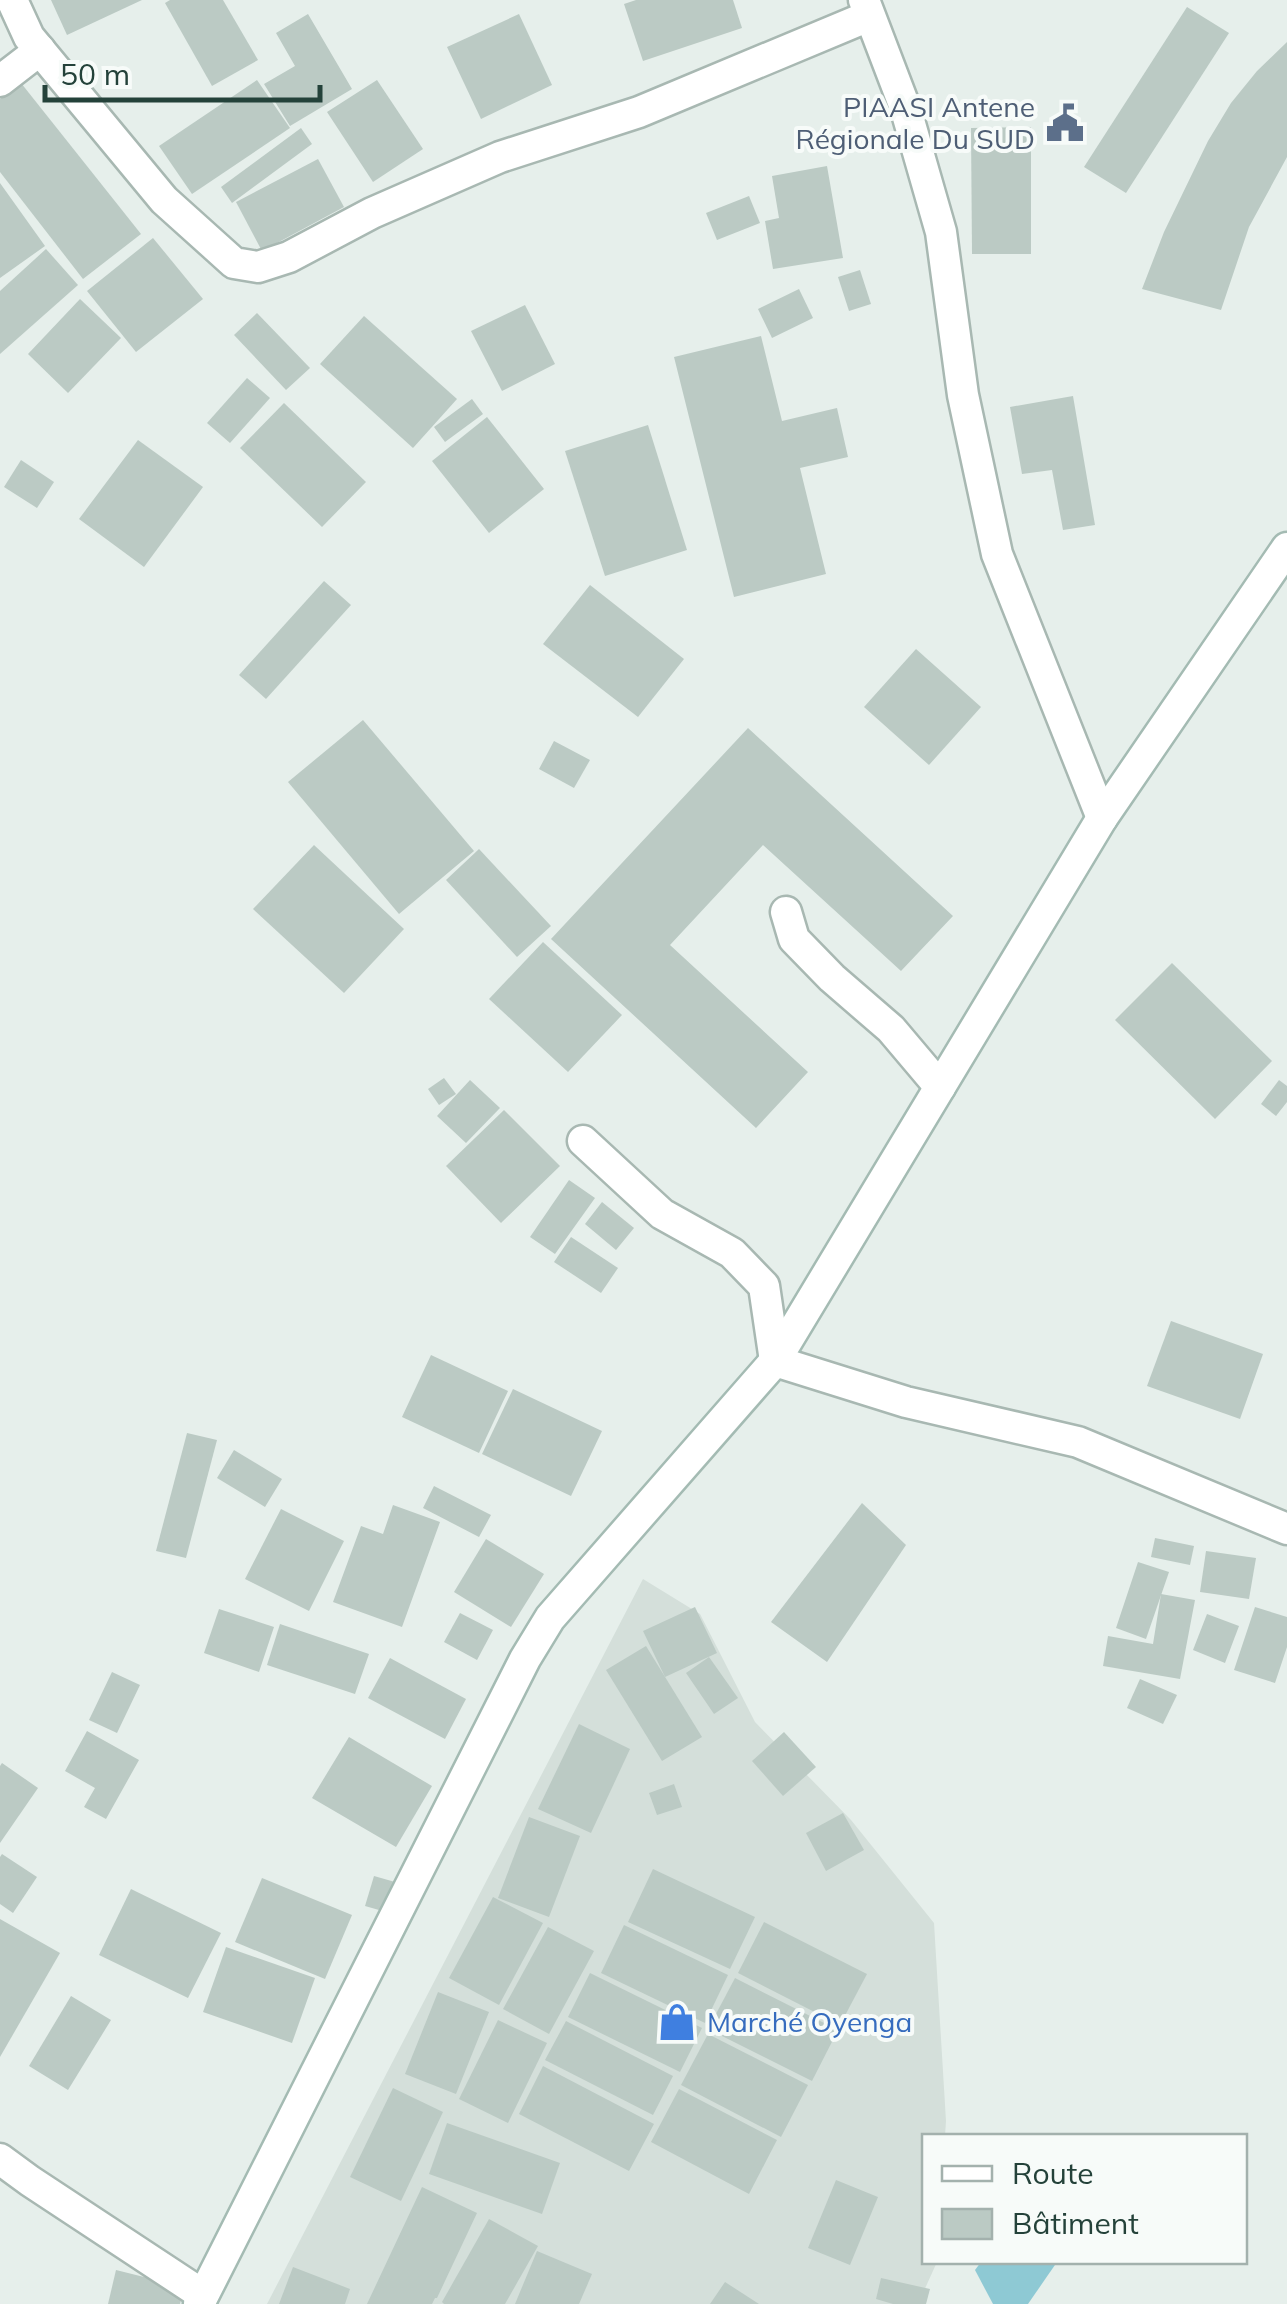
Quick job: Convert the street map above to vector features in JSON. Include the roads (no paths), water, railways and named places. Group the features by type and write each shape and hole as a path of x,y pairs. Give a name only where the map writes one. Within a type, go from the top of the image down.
{"street":[{"path":"12,0 29,37 164,200 234,263 258,267 500,158 639,112 866,8 906,110 941,232 962,395 998,554 1102,818"},
{"path":"0,81 40,50"},
{"path":"0,2158 201,2300 525,1659 550,1618 776,1361 1102,818 1285,556"},
{"path":"786,912 794,938 832,978 891,1028 940,1087"},
{"path":"583,1140 662,1214 732,1253 764,1286 776,1361"},
{"path":"776,1361 906,1402 1078,1442 1287,1529"}],"water":[{"path":"980,2264 1056,2264 1028,2304 993,2304 975,2270"}],"place":[{"name":"PIAASI Antene Régionale Du SUD","path":"1065,123"},
{"name":"Marché Oyenga","path":"677,2022"}]}
